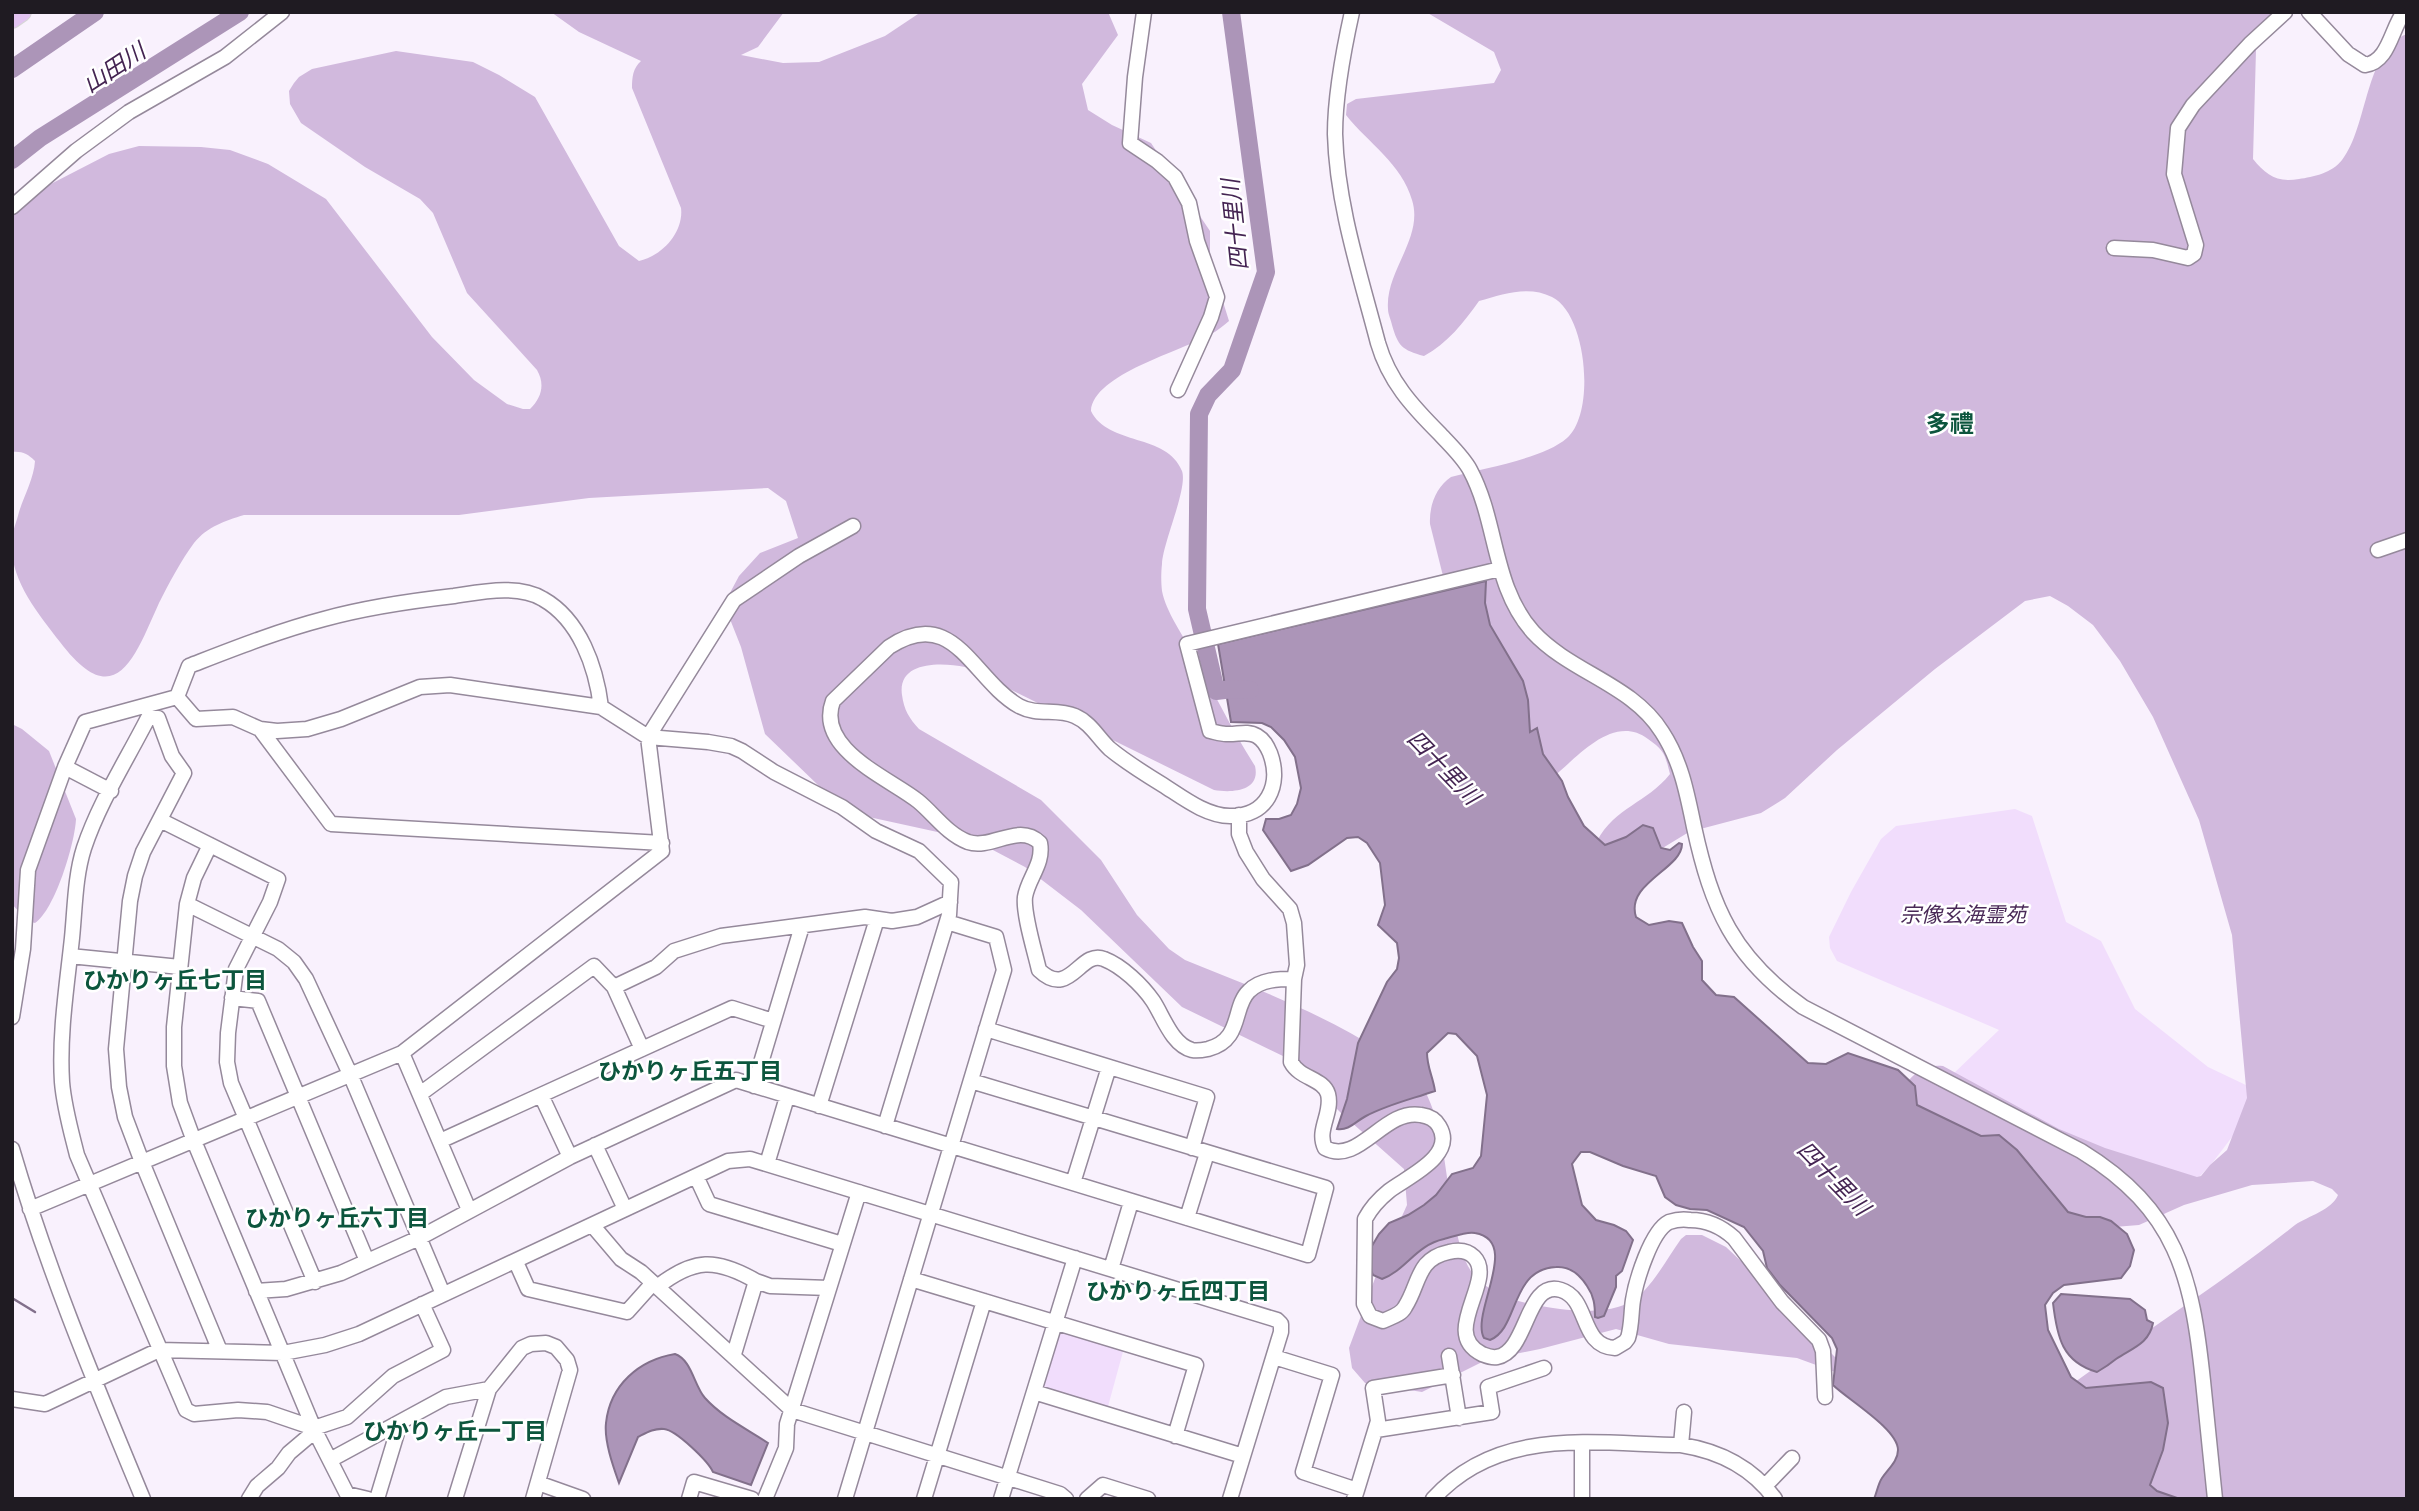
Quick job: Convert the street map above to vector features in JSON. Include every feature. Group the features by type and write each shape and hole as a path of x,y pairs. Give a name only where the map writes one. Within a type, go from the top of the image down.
{"main road":[{"path":"12,19 22,12"}],"street":[{"path":"12,207 76,151 129,112 225,57 282,12"},
{"path":"1144,12 1130,143 1175,177 1189,202 1197,241 1217,297 1211,317 1178,390"},
{"path":"1352,12 1335,132 1344,210 1375,332 1384,362 1395,383 1409,403 1468,467 1486,507 1500,569 1516,607 1539,637 1574,665 1631,698 1662,732 1679,764 1703,869 1717,909 1735,941 1776,988 1803,1007 2103,1165 2154,1214 2179,1260 2195,1313 2215,1499"},
{"path":"2114,248 2153,250 2188,258 2194,254 2196,245 2174,174 2178,128 2193,105 2250,44 2286,12"},
{"path":"2309,12 2348,54 2365,65 2375,62 2383,55 2404,12"},
{"path":"30,1209 402,1053 662,851 648,737 734,600 799,556 853,526"},
{"path":"2378,550 2407,540"},
{"path":"1294,979 1268,981 1255,986 1247,992 1228,1037 1213,1048 1193,1051 1173,1035 1146,992 1106,960 1098,957 1090,959 1064,979 1058,980 1045,975 1040,970 1025,904 1028,888 1040,858 1040,843 1020,834 980,843 971,843 958,837 918,801 856,761 836,734 829,711 833,701 889,647 909,635 935,634 964,652 996,689 1018,705 1031,712 1073,715 1091,727 1112,750 1185,799 1217,814 1239,815 1261,806 1268,799 1275,780 1271,757 1266,746 1255,735 1247,732 1226,734 1210,731 1187,644 1500,569"},
{"path":"177,697 189,666 243,645 323,619 392,604 489,591 518,592 541,597 558,609 570,623 591,661 598,682 601,707"},
{"path":"177,697 196,719 233,717 260,729 277,731 307,729 341,719 420,687 450,685 601,707 648,737 731,746 742,751 775,772 842,807 876,831 928,857 951,882 947,922 885,1126"},
{"path":"12,1017 23,949 28,870 65,767 85,722 177,697"},
{"path":"220,1351 142,1162 125,1117 119,1087 116,1049 135,876 143,852 184,773 172,756 158,718 148,718 84,850 78,873 62,1042 62,1081 67,1117 77,1155 186,1410 194,1414 238,1410 267,1412 315,1429"},
{"path":"260,729 331,824 662,843"},
{"path":"65,767 111,791"},
{"path":"1239,815 1239,834 1246,852 1263,879 1290,909 1294,923 1297,965 1294,979 1291,1062 1296,1070 1325,1087 1328,1095 1327,1117 1322,1130 1322,1143 1325,1148 1337,1153 1344,1152 1361,1144 1387,1124 1409,1115 1425,1116 1434,1120 1442,1133 1441,1146 1430,1162 1388,1192 1369,1210 1365,1219 1364,1298 1370,1317 1383,1321 1402,1312 1423,1267 1439,1254 1463,1251 1475,1257 1479,1269 1466,1327 1467,1338 1477,1351 1493,1358 1507,1354 1516,1342 1536,1299 1549,1289 1572,1295 1577,1301 1585,1324 1596,1340 1615,1348 1628,1338 1635,1290 1657,1234 1669,1222 1701,1221 1726,1230 1734,1238 1782,1302 1819,1340 1823,1351 1825,1397"},
{"path":"160,820 278,879 270,902 236,969 227,1062 231,1083 315,1282"},
{"path":"211,845 194,878 187,904 174,1027 174,1066 180,1103 315,1429 347,1493 359,1498"},
{"path":"614,986 656,967 674,951 721,936 865,917 892,921 917,917 950,902"},
{"path":"187,904 278,949 294,962 306,979 351,1074 443,1294"},
{"path":"819,1106 877,919"},
{"path":"845,1499 1004,970 996,937 947,922"},
{"path":"754,1086 802,926"},
{"path":"70,956 180,967"},
{"path":"420,1094 594,966 614,986 642,1049"},
{"path":"232,998 258,1001 367,1261"},
{"path":"440,1141 732,1008 774,1021"},
{"path":"986,1029 1206,1097 1192,1148"},
{"path":"402,1053 469,1210"},
{"path":"1073,1183 1109,1067"},
{"path":"256,1291 286,1289 315,1282 367,1261 419,1238 570,1157 736,1080 1308,1255 1326,1188 971,1081"},
{"path":"541,1095 570,1157"},
{"path":"766,1164 787,1097"},
{"path":"595,1145 625,1209"},
{"path":"12,1149 30,1209 94,1383 144,1499"},
{"path":"1187,1218 1207,1153"},
{"path":"12,1399 45,1404 159,1350 283,1353 325,1345 359,1334 729,1161 751,1159 1277,1320 1281,1324 1274,1357 1230,1499"},
{"path":"696,1176 709,1204 842,1244"},
{"path":"765,1499 786,1448 787,1424 859,1192"},
{"path":"1111,1269 1131,1202"},
{"path":"593,1226 621,1259 734,1354 792,1410 1008,1477 1060,1494 1066,1499"},
{"path":"1001,1499 1075,1258"},
{"path":"516,1262 528,1289 627,1312 655,1285 694,1265 727,1267 770,1286 828,1288"},
{"path":"911,1279 1196,1365 1175,1436"},
{"path":"734,1354 756,1281"},
{"path":"924,1499 984,1301"},
{"path":"250,1499 257,1486 315,1429 347,1418 393,1376 443,1350 422,1304"},
{"path":"455,1499 488,1389 522,1348 546,1343 556,1348 567,1360 570,1370 533,1499"},
{"path":"1449,1356 1459,1418"},
{"path":"1274,1357 1332,1375 1303,1472 1356,1494 1378,1421 1373,1388 1453,1375"},
{"path":"1376,1430 1492,1412 1488,1387 1544,1368"},
{"path":"330,1460 446,1397 488,1389"},
{"path":"1034,1392 1243,1456"},
{"path":"1681,1445 1684,1412"},
{"path":"377,1499 400,1423"},
{"path":"1433,1499 1471,1466 1493,1455 1540,1444 1681,1445 1700,1448 1724,1456 1750,1472 1775,1499"},
{"path":"1581,1444 1582,1499"},
{"path":"1765,1486 1792,1458"},
{"path":"689,1499 694,1482 752,1499"},
{"path":"538,1483 583,1499"},
{"path":"1087,1499 1103,1485 1147,1499"}],"green space":[{"name":"宗像玄海霊苑","path":"2015,809 2032,816 2066,922 2101,941 2135,1009 2208,1067 2250,1087 2251,1112 2213,1162 2163,1216 1951,1076 1999,1030 1837,961 1830,948 1829,937 1851,892 1881,839 1896,826"},
{"path":"1062,1329 1124,1348 1107,1410 1041,1387 1057,1331"}],"shaded area":[{"path":"551,12 784,12 758,47 741,55 783,63 819,62 885,36 921,12 1108,12 1118,35 1082,84 1088,110 1112,125 1151,143 1210,231 1210,260 1229,321 1198,341 1122,375 1096,398 1091,411 1099,422 1110,430 1164,451 1182,471 1182,490 1163,554 1162,591 1171,615 1255,766 1256,775 1254,781 1243,789 1214,790 965,667 944,664 923,666 906,676 902,684 902,695 912,721 919,729 1041,800 1101,860 1137,915 1169,949 1185,960 1286,1001 1335,1025 1413,1073 1426,1093 1437,1123 1460,1245 1466,1262 1482,1283 1502,1295 1525,1303 1581,1311 1616,1308 1627,1304 1644,1291 1681,1239 1686,1235 1702,1235 1726,1247 1857,1380 1797,1358 1669,1344 1616,1329 1486,1360 1422,1392 1365,1383 1352,1368 1349,1348 1380,1265 1407,1205 1404,1169 1342,1114 1285,1057 1182,1007 1081,910 1025,867 974,840 846,812 765,734 741,647 724,604 739,576 760,553 798,538 786,501 768,488 589,498 459,515 244,515 211,528 194,543 167,588 132,658 122,670 110,676 96,675 79,664 51,631 26,594 19,581 12,553 13,531 35,461 25,454 12,452 12,204 109,154 139,146 230,150 268,164 326,199 432,337 474,380 507,404 530,409 541,390 537,370 467,293 433,213 420,199 365,167 301,123 290,104 289,91 299,77 312,69 396,51 473,62 535,97 619,246 639,261 648,258 670,242 679,226 681,208 632,88 636,67 641,61 579,32"},
{"path":"1426,12 2273,12 2256,50 2253,159 2267,173 2284,180 2322,174 2342,160 2351,146 2368,90 2383,55 2393,42 2407,34 2407,1499 2124,1499 2075,1382 2295,1225 2331,1205 2338,1195 2332,1189 2313,1181 2252,1185 2184,1205 2139,1225 2102,1228 1978,1269 1906,1084 1922,1070 1943,1066 2059,1129 2105,1148 2197,1177 2227,1150 2247,1098 2232,935 2199,820 2153,717 2120,661 2093,625 2050,596 2025,601 1935,669 1837,750 1785,798 1761,813 1689,832 1661,849 1629,863 1597,841 1613,820 1661,784 1670,774 1661,750 1636,733 1624,731 1601,738 1515,811 1452,612 1430,524 1431,510 1434,498 1451,477 1543,452 1567,438 1576,425 1582,408 1584,364 1580,342 1564,307 1543,293 1516,292 1479,301 1448,339 1424,356 1406,349 1396,338 1388,313 1389,295 1413,228 1412,200 1401,175 1346,115 1347,104 1356,99 1494,83 1501,70 1494,52"},
{"path":"12,724 49,751 76,819 68,859 56,891 50,905 35,923 27,921 12,904"}],"water":[{"path":"1486,581 1485,603 1490,625 1523,681 1528,700 1530,732 1537,728 1543,754 1562,781 1584,826 1605,845 1626,837 1643,825 1653,828 1661,848 1670,850 1679,843 1682,844 1680,853 1639,895 1635,905 1636,917 1649,925 1669,921 1682,923 1702,961 1702,980 1716,995 1734,997 1808,1063 1826,1064 1848,1053 1898,1070 1915,1086 1917,1105 1981,1136 1999,1135 2017,1150 2068,1212 2111,1221 2127,1234 2134,1250 2130,1266 2121,1278 2064,1285 2053,1293 2045,1305 2048,1330 2071,1377 2086,1388 2151,1382 2163,1388 2168,1423 2163,1450 2150,1485 2157,1491 2180,1499 1874,1499 1881,1480 1896,1458 1896,1442 1881,1424 1833,1385 1837,1349 1832,1338 1780,1285 1767,1268 1763,1251 1744,1227 1707,1210 1676,1205 1665,1197 1656,1176 1590,1152 1581,1152 1572,1164 1582,1205 1596,1220 1626,1231 1633,1240 1622,1271 1616,1276 1616,1287 1604,1316 1595,1317 1593,1297 1581,1278 1570,1270 1556,1267 1541,1270 1530,1278 1499,1334 1490,1340 1484,1338 1483,1312 1495,1263 1494,1249 1488,1239 1475,1233 1464,1233 1434,1242 1390,1275 1382,1279 1373,1275 1366,1256 1379,1234 1389,1223 1424,1205 1436,1195 1452,1174 1473,1168 1481,1156 1487,1095 1477,1056 1456,1034 1448,1033 1427,1053 1435,1091 1383,1108 1349,1127 1337,1129 1347,1099 1358,1043 1387,982 1397,969 1399,958 1397,943 1378,925 1385,905 1380,863 1367,843 1358,837 1347,838 1308,865 1291,871 1263,830 1266,819 1291,815 1297,804 1301,788 1295,757 1271,727 1262,723 1231,722 1218,644"},
{"path":"2061,1294 2130,1299 2145,1310 2147,1320 2153,1323 2151,1330 2139,1345 2097,1372 2085,1368 2069,1355 2059,1337 2053,1303"},
{"path":"675,1354 689,1367 701,1393 712,1405 768,1443 751,1485 713,1472 691,1447 664,1429 650,1431 638,1437 619,1483 606,1438 606,1423 613,1397 628,1376 638,1368"}],"waterway":[{"path":"12,69 95,12"},
{"name":"山田川","path":"12,160 40,138 240,12"},
{"name":"四十里川","path":"1231,12 1266,272 1232,370 1208,395 1199,414 1197,609 1216,691 1250,690"},
{"path":"12,1298 35,1312"}],"district":[{"name":"多禮","path":"1950,421"},
{"name":"ひかりヶ丘七丁目","path":"175,978"},
{"name":"ひかりヶ丘五丁目","path":"690,1069"},
{"name":"ひかりヶ丘六丁目","path":"337,1216"},
{"name":"ひかりヶ丘四丁目","path":"1178,1289"},
{"name":"ひかりヶ丘一丁目","path":"455,1429"}]}
